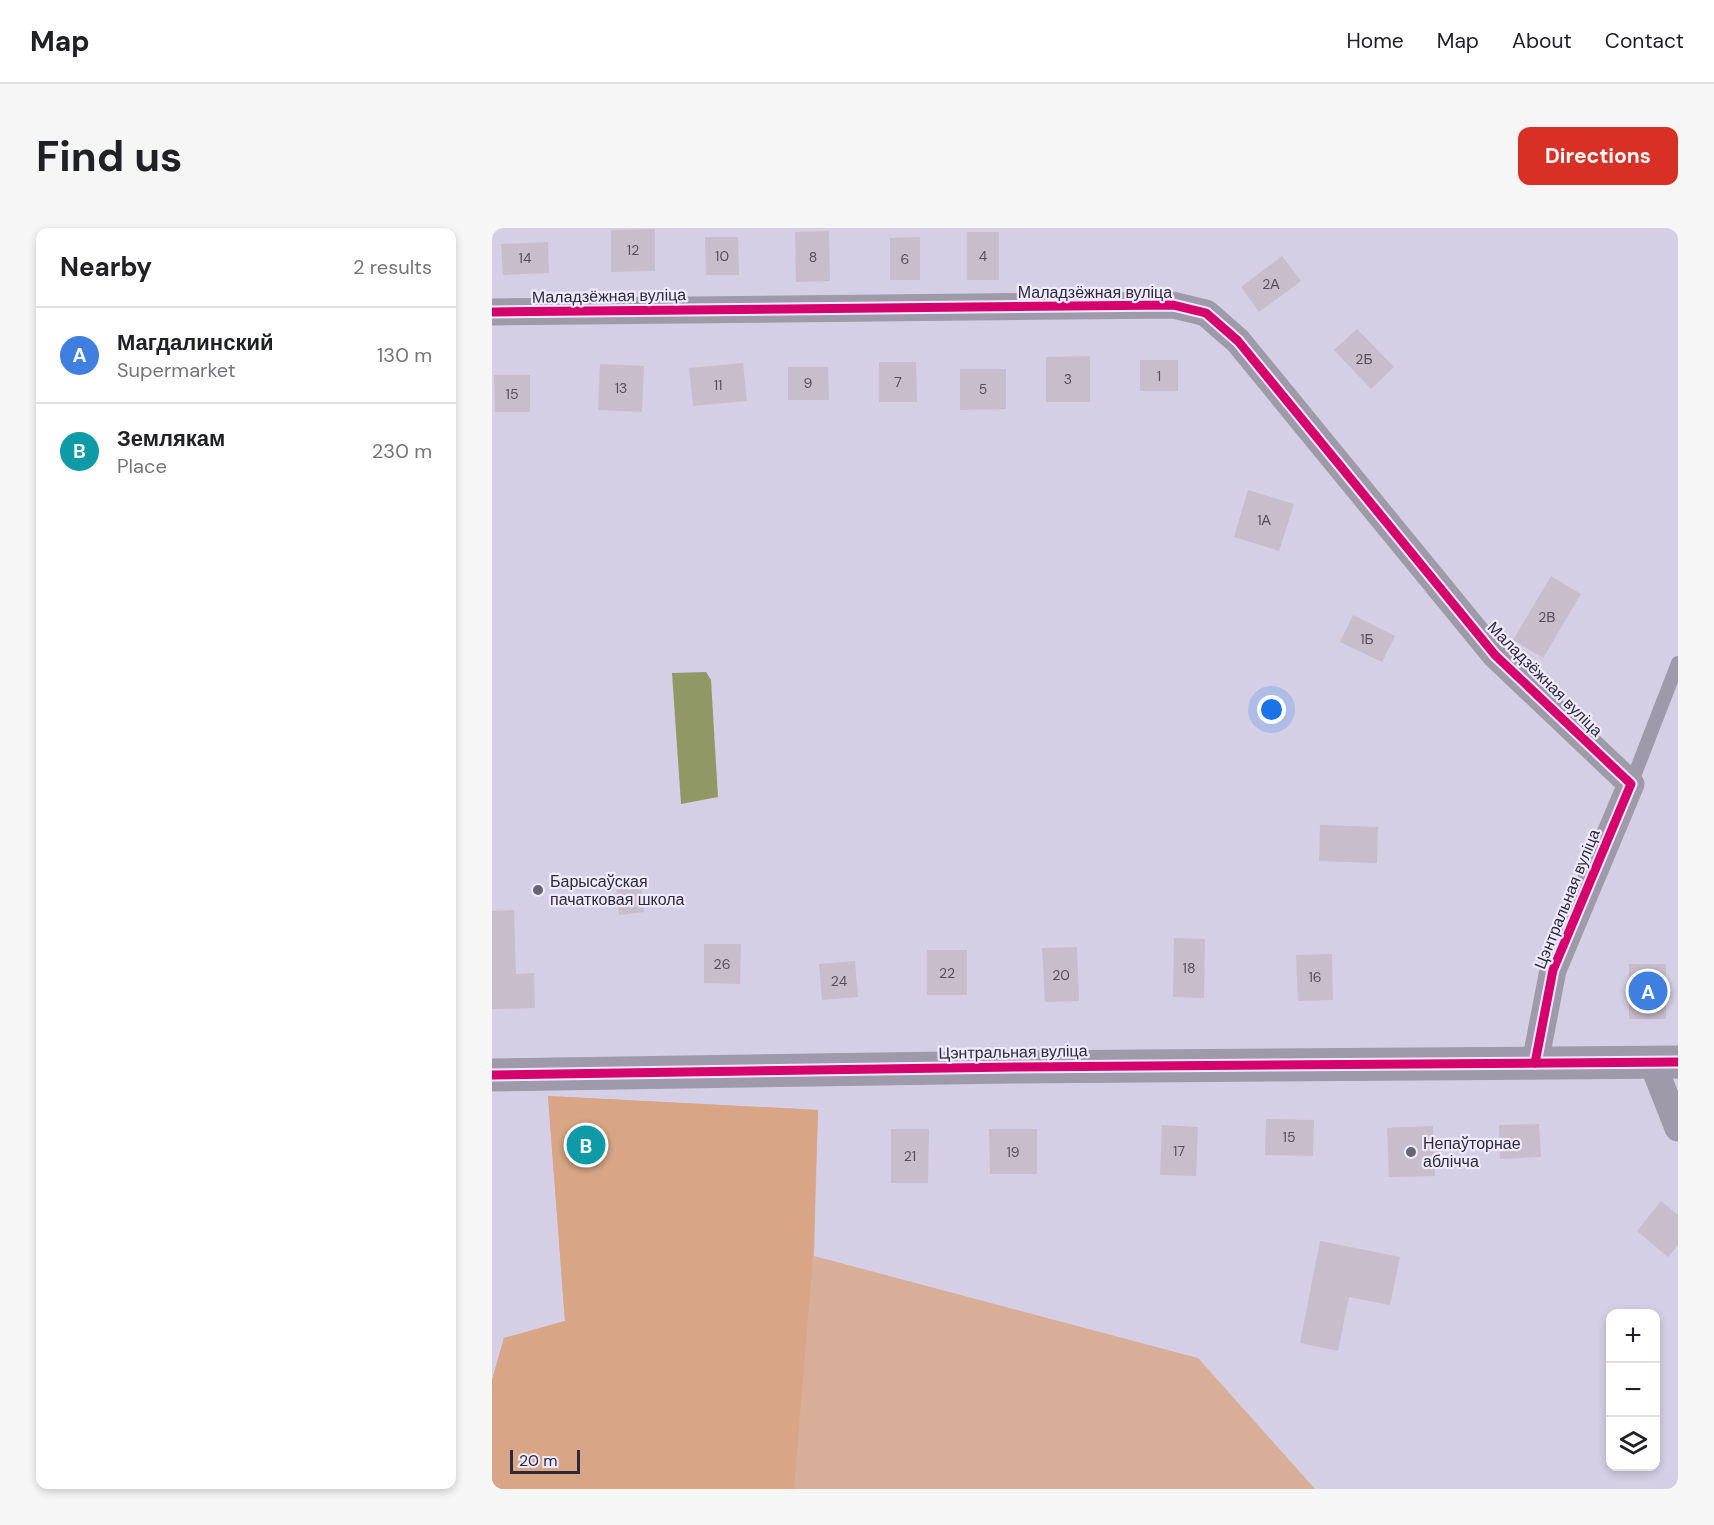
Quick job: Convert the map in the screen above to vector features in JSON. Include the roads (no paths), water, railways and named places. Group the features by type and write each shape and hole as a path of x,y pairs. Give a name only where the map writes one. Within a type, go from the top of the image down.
{"street":[{"name":"Маладзёжная вуліца","path":"492,312 1173,305 1206,313 1238,341 1495,655 1631,784"},
{"name":"Цэнтральная вуліца","path":"1535,1063 1552,970 1631,784"},
{"name":"Цэнтральная вуліца","path":"492,1075 1014,1067 1665,1062"},
{"path":"1665,1062 1678,1128"}],"lane":[{"path":"1631,784 1678,663"}],"place":[{"name":"Барысаўская пачатковая школа","path":"538,890"},
{"name":"Магдалинский","path":"1648,991"},
{"name":"Землякам","path":"586,1145"},
{"name":"Непаўторнае аблічча","path":"1411,1152"}]}
